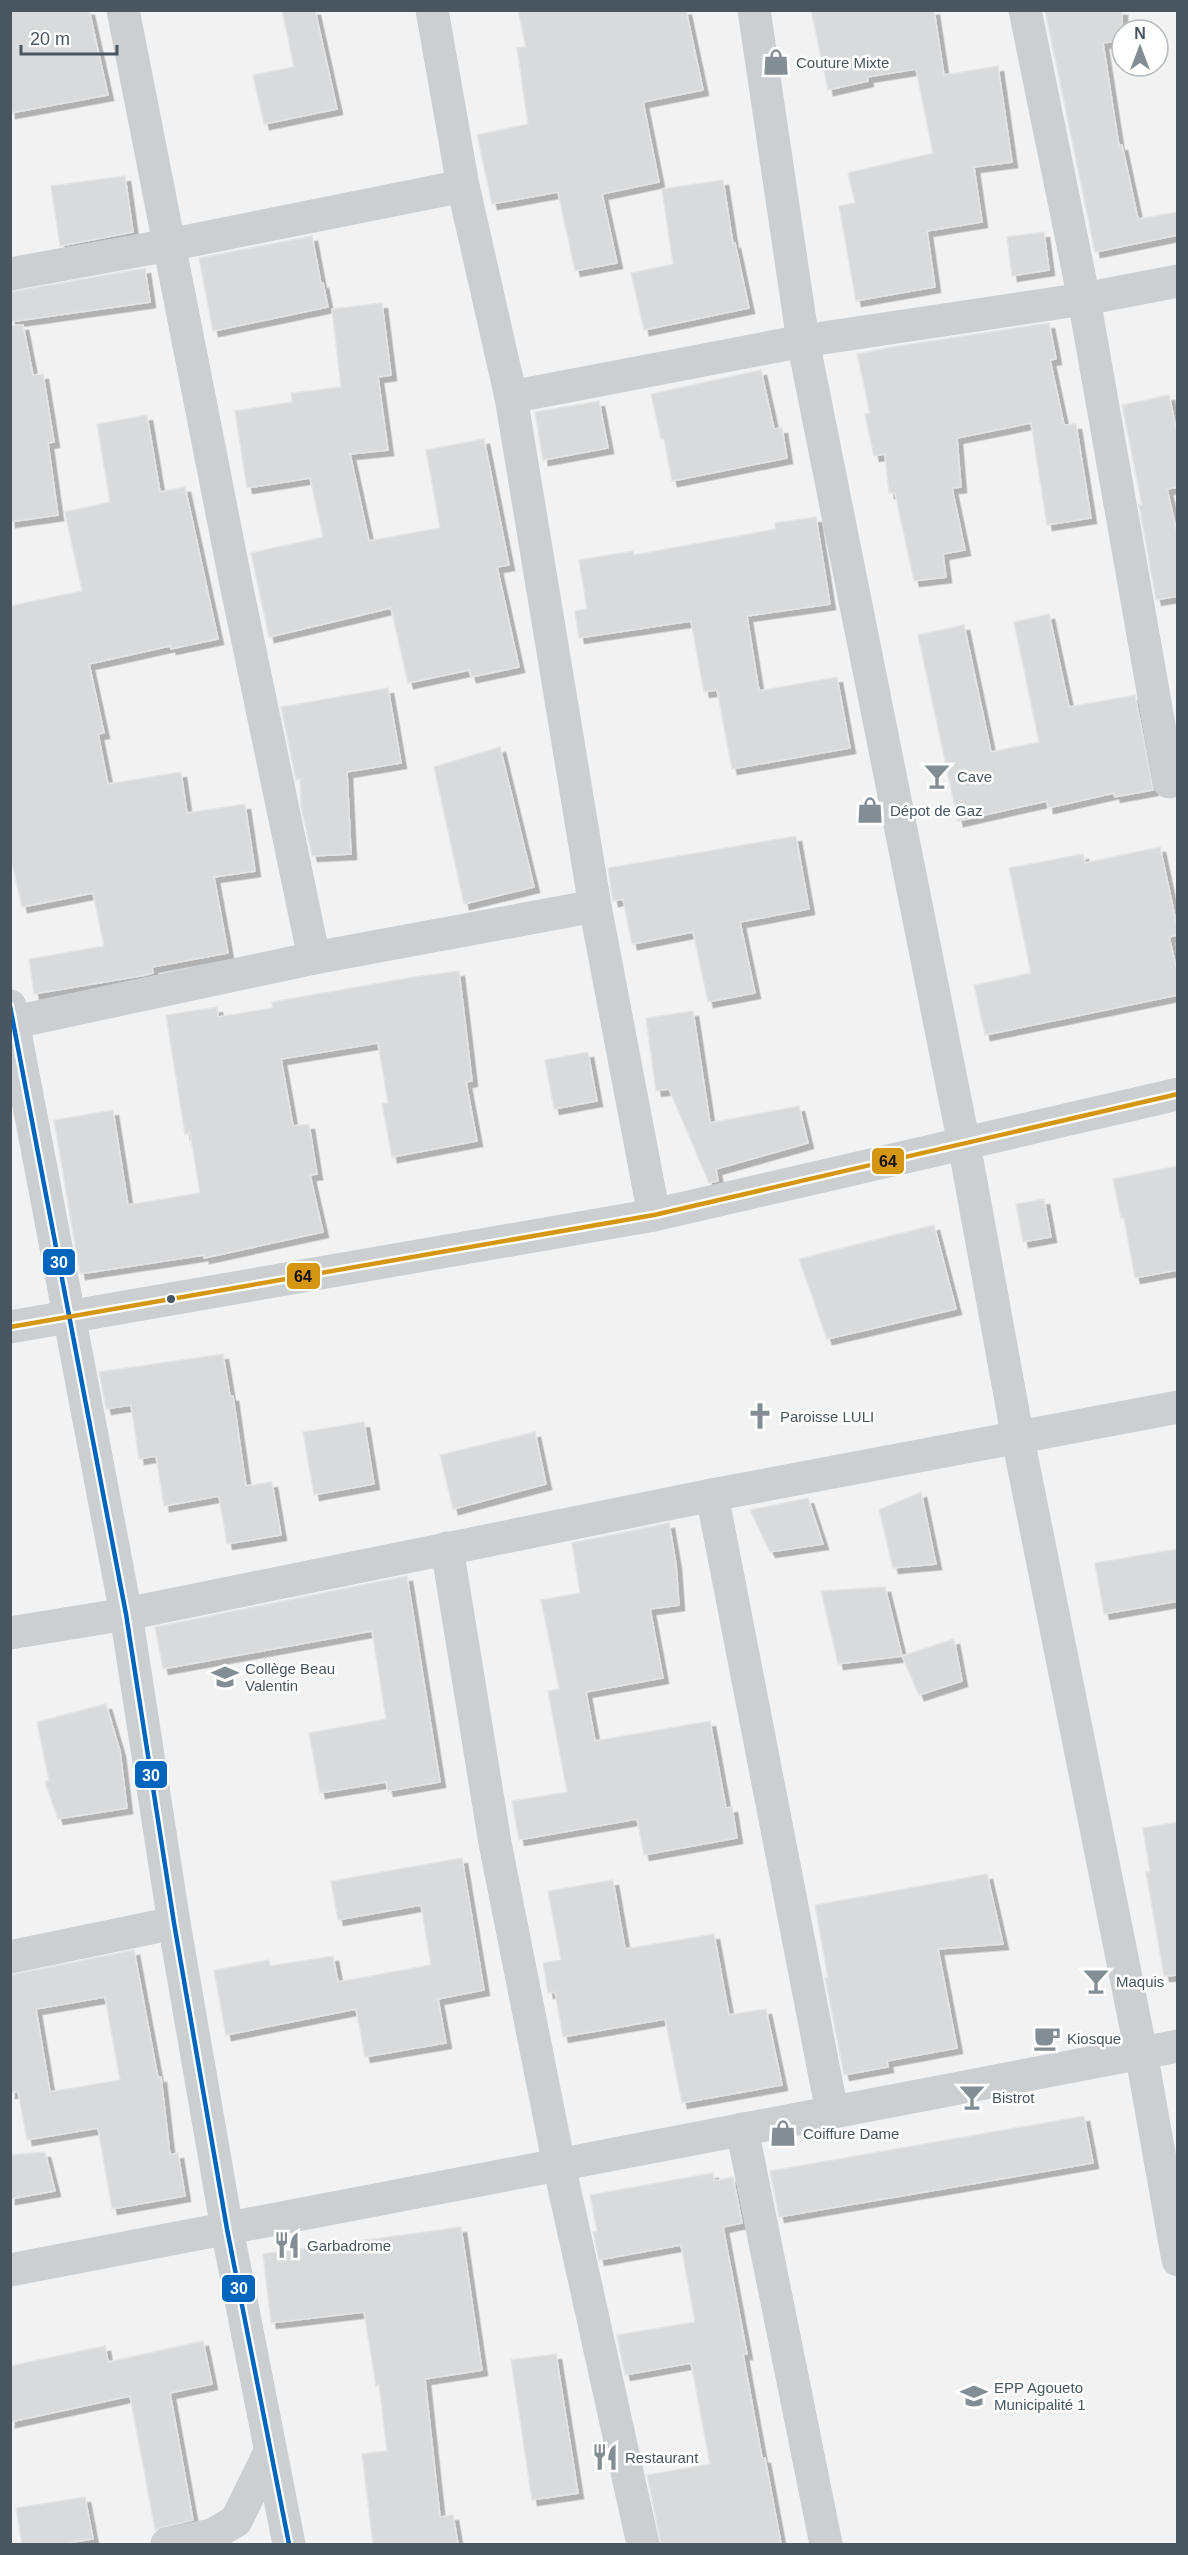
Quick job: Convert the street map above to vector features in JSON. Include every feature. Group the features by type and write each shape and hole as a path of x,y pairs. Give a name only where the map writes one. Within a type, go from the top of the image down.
{"street":[{"path":"123,10 314,958"},
{"path":"432,10 464,186 511,396 595,906 654,1215"},
{"path":"753,10 803,341 964,1144 1018,1439 1141,2052 1178,2260"},
{"path":"1025,10 1084,299 1169,782"},
{"path":"10,274 169,246 464,186"},
{"path":"511,396 803,341 1084,299 1178,281"},
{"path":"289,2544 227,2229 174,1923 126,1614 12,1017 595,906"},
{"path":"10,1327 654,1215 1178,1094"},
{"path":"10,1633 126,1614 712,1495 1178,1407"},
{"path":"712,1495 832,2112"},
{"path":"447,1548 495,1843 559,2165 643,2544"},
{"path":"10,1957 174,1923"},
{"path":"10,2270 1178,2046"},
{"path":"742,2129 826,2544"},
{"path":"167,2544 212,2535 236,2521 270,2452"}],"building":[{"path":"10,10 89,10 108,95 10,113"},
{"path":"282,10 315,10 337,109 264,124 253,75 294,67"},
{"path":"518,10 686,10 703,90 643,102 659,182 602,194 617,263 575,271 558,192 492,204 477,135 528,124 517,48 526,47"},
{"path":"811,10 934,10 944,75 998,66 1012,162 974,167 982,222 927,231 935,287 856,301 839,206 855,203 848,173 933,153 916,69 867,77 868,81 828,90"},
{"path":"1045,10 1122,10 1122,18 1110,18 1110,42 1103,43 1119,146 1122,145 1138,219 1178,212 1178,235 1095,252"},
{"path":"125,176 133,232 60,246 51,186"},
{"path":"723,180 733,244 735,243 749,308 644,330 631,273 673,264 662,189"},
{"path":"1044,232 1049,270 1012,276 1007,237"},
{"path":"312,236 328,307 213,331 199,258"},
{"path":"145,268 150,302 10,322 10,292"},
{"path":"382,303 391,375 378,377 388,450 350,454 369,541 440,528 426,450 484,439 509,565 497,567 519,667 471,677 469,670 408,683 391,608 269,637 251,553 323,537 310,478 247,488 235,411 292,402 291,393 341,387 332,309"},
{"path":"1049,323 1056,359 1050,360 1064,425 1076,424 1091,518 1047,525 1031,423 957,438 961,487 952,488 965,550 943,554 946,577 914,581 895,493 889,493 885,454 874,456 865,414 870,413 857,354"},
{"path":"23,325 33,375 43,374 54,442 48,443 58,515 10,522 10,326"},
{"path":"761,370 774,429 782,428 787,458 672,481 664,439 661,439 651,394"},
{"path":"1169,395 1178,437 1178,487 1167,489 1178,537 1178,596 1156,600 1139,505 1142,505 1122,405"},
{"path":"599,401 608,448 543,460 535,412"},
{"path":"147,415 160,492 185,487 218,639 171,649 170,646 89,664 104,733 98,734 108,784 181,772 187,813 245,804 255,871 214,877 228,953 152,967 153,973 146,975 34,994 29,959 104,946 93,893 22,907 10,855 10,606 82,591 65,512 110,502 97,424"},
{"path":"816,517 830,604 747,616 759,691 837,677 850,748 732,769 717,690 704,692 691,621 579,638 575,611 587,609 579,560 633,551 634,555 776,529 775,523"},
{"path":"1049,614 1069,707 1135,695 1153,790 1115,797 1114,793 1048,808 1047,801 958,821 918,635 964,625 991,752 1039,742 1014,622"},
{"path":"388,688 401,763 347,772 351,854 312,856 301,806 300,779 296,780 281,707"},
{"path":"500,747 534,887 464,904 434,767"},
{"path":"796,836 809,909 740,922 755,993 708,1002 693,932 632,944 623,899 613,901 608,868"},
{"path":"1160,847 1178,931 1178,935 1169,937 1178,975 1178,995 985,1035 974,985 1031,973 1009,868 1083,854 1085,863"},
{"path":"459,971 472,1081 466,1082 477,1141 392,1157 382,1104 388,1103 378,1043 281,1059 293,1126 309,1124 317,1174 310,1175 323,1232 204,1258 204,1255 80,1274 54,1120 113,1110 128,1205 200,1193 190,1133 185,1134 166,1015 217,1007 218,1017 273,1008 272,1002"},
{"path":"693,1011 710,1123 799,1106 808,1143 716,1169 718,1181 709,1183 669,1089 656,1091 646,1018"},
{"path":"588,1052 597,1101 554,1109 545,1060"},
{"path":"1178,1166 1178,1270 1135,1278 1124,1218 1121,1218 1113,1179"},
{"path":"1044,1199 1051,1237 1023,1242 1016,1204"},
{"path":"934,1225 956,1309 827,1339 799,1259"},
{"path":"223,1354 230,1396 233,1396 246,1486 272,1482 281,1535 227,1544 219,1496 164,1506 156,1456 139,1459 131,1405 106,1409 99,1372"},
{"path":"364,1422 374,1484 314,1495 303,1432"},
{"path":"535,1432 546,1484 453,1509 440,1455"},
{"path":"921,1492 936,1564 893,1568 879,1510"},
{"path":"808,1498 823,1544 770,1552 750,1510"},
{"path":"669,1523 676,1564 679,1605 650,1609 663,1678 586,1692 595,1741 710,1721 726,1808 732,1807 737,1838 644,1855 637,1819 519,1840 512,1801 567,1792 548,1691 559,1689 541,1600 580,1593 572,1543"},
{"path":"1178,1549 1178,1601 1104,1614 1095,1563"},
{"path":"407,1576 440,1782 388,1791 386,1782 320,1793 309,1733 386,1719 372,1631 163,1669 155,1627"},
{"path":"885,1587 902,1656 838,1664 821,1591"},
{"path":"954,1639 962,1681 919,1695 902,1656"},
{"path":"106,1704 120,1751 127,1808 58,1819 45,1782 49,1780 37,1722"},
{"path":"1178,1822 1178,1975 1164,1976 1146,1872 1150,1872 1143,1828"},
{"path":"462,1858 484,1990 438,1999 446,2043 365,2057 356,2009 226,2035 214,1970 269,1960 270,1966 333,1956 338,1982 431,1965 421,1905 338,1920 331,1881"},
{"path":"987,1874 1003,1944 938,1949 957,2048 887,2061 888,2067 844,2075 825,1978 828,1978 815,1905"},
{"path":"613,1880 625,1949 714,1934 729,2015 766,2009 782,2085 682,2103 665,2019 563,2037 555,1992 548,1993 543,1963 561,1960 548,1891"},
{"path":"134,1950 158,2078 161,2077 170,2155 178,2153 185,2196 112,2209 98,2128 27,2140 18,2091 10,2093 10,1975","holes":["105,1997 120,2080 50,2092 36,2009"]},
{"path":"1084,2116 1093,2163 779,2217 770,2171"},
{"path":"45,2152 55,2191 10,2199 10,2155"},
{"path":"713,2173 714,2181 733,2177 742,2223 723,2227 747,2354 743,2354 762,2458 765,2458 781,2544 661,2544 647,2475 710,2464 691,2363 625,2375 617,2335 695,2322 681,2245 599,2260 593,2232 597,2231 590,2195"},
{"path":"461,2227 482,2370 425,2379 440,2517 453,2515 458,2544 373,2544 362,2454 387,2451 379,2385 376,2386 364,2312 271,2323 263,2254"},
{"path":"203,2341 212,2384 170,2393 193,2520 155,2529 130,2396 10,2422 10,2366 105,2346 108,2362"},
{"path":"556,2354 578,2493 532,2500 511,2360"},
{"path":"85,2497 93,2539 60,2544 22,2544 16,2508"}],"transit line":[{"name":"30","path":"10,1006 126,1614 174,1923 227,2229 289,2544"},
{"name":"64","path":"10,1327 654,1215 1178,1094"}],"place":[{"name":"Couture Mixte","path":"776,62"},
{"name":"Cave","path":"937,776"},
{"name":"Dépot de Gaz","path":"870,810"},
{"name":"Paroisse LULI","path":"760,1416"},
{"name":"Collège Beau Valentin","path":"225,1677"},
{"name":"Maquis","path":"1096,1981"},
{"name":"Kiosque","path":"1047,2038"},
{"name":"Bistrot","path":"972,2097"},
{"name":"Coiffure Dame","path":"783,2133"},
{"name":"Garbadrome","path":"287,2245"},
{"name":"EPP Agoueto Municipalité 1","path":"974,2396"},
{"name":"Restaurant","path":"605,2457"}]}
